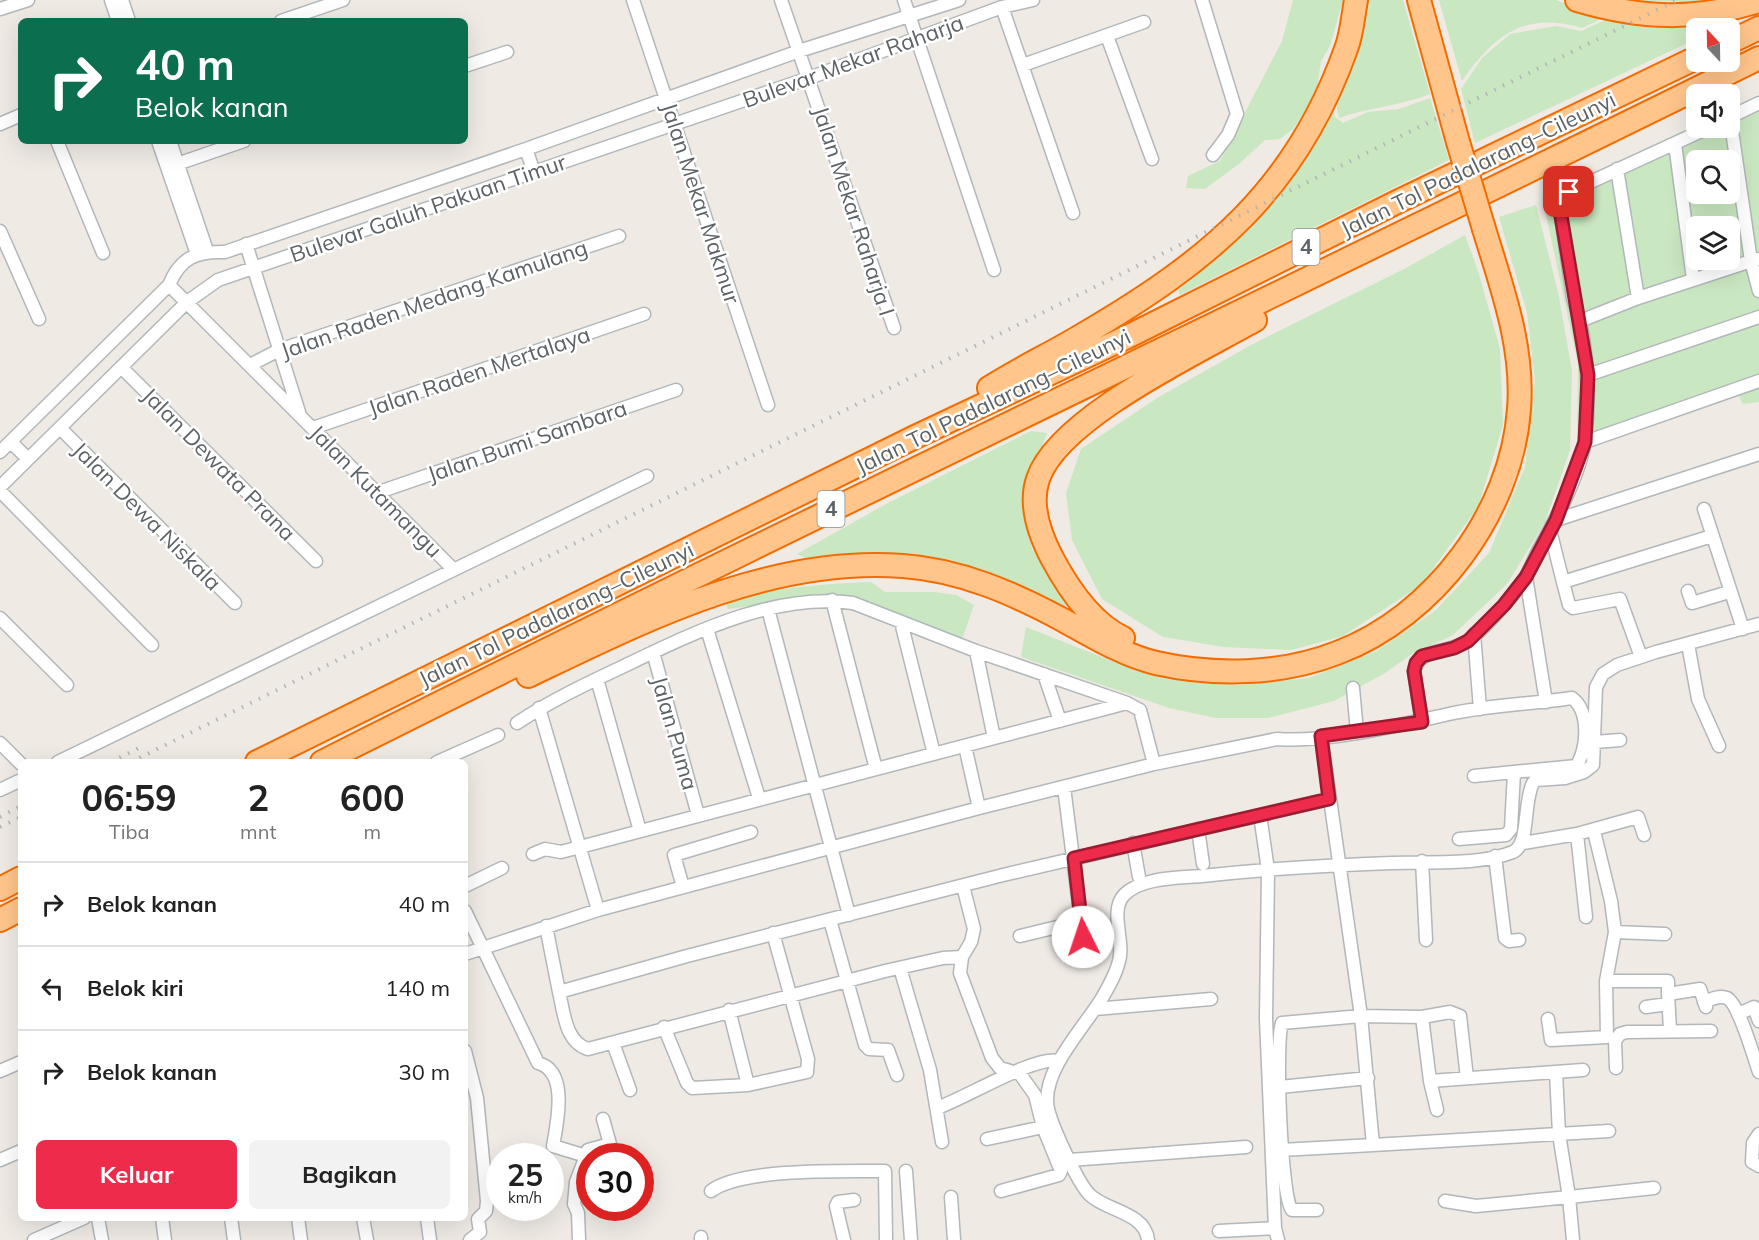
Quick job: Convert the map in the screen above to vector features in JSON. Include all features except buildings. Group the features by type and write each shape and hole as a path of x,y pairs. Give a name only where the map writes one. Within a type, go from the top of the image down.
{"highway":[{"path":"915,437 1022,367 1083,335 1174,278 1233,230 1272,185 1312,126 1347,47 1356,0"},
{"path":"332,759 456,710 630,627 687,604 783,575 825,569 903,566 981,582 1035,605 1112,646 1154,662 1185,666 1257,671 1305,664 1339,653 1380,633 1420,602 1452,567 1479,531 1499,493 1510,459 1520,411 1520,371 1511,319 1458,142 1419,0"},
{"path":"1577,0 1607,9 1648,15 1696,16 1759,1"},
{"path":"1740,37 1759,28"},
{"name":"Jalan Tol Padalarang–Cileunyi","path":"330,759 694,576 1342,263 1759,58"},
{"name":"Jalan Tol Padalarang–Cileunyi","path":"263,759 915,437 1127,337 1397,202 1686,63"},
{"path":"1185,666 1114,634 1091,615 1059,570 1046,546 1035,505 1038,479 1063,440 1084,422 1119,398 1262,315 1342,263"},
{"path":"0,889 18,880"},
{"path":"0,920 18,911"}],"street":[{"path":"0,9 28,0"},
{"path":"111,0 117,18"},
{"path":"122,0 128,18"},
{"path":"290,18 343,0"},
{"name":"Jalan Mekar Makmur","path":"633,0 768,405"},
{"name":"Jalan Mekar Raharja I","path":"781,0 894,328"},
{"path":"904,0 994,270"},
{"name":"Bulevar Mekar Raharja","path":"666,100 799,51 909,14 959,0"},
{"name":"Bulevar Mekar Raharja","path":"674,124 809,78 1002,7 1033,0"},
{"path":"1202,0 1237,114 1228,135 1213,155"},
{"path":"1002,7 1073,213"},
{"path":"1023,65 1144,22"},
{"path":"1107,36 1152,159"},
{"path":"468,65 507,52"},
{"name":"Bulevar Galuh Pakuan Timur","path":"202,252 225,252 666,100"},
{"path":"1740,112 1759,103"},
{"path":"0,124 18,116"},
{"name":"Bulevar Galuh Pakuan Timur","path":"0,489 187,302 218,280 253,266 674,124"},
{"path":"1422,722 1414,671 1416,663 1422,656 1461,645 1504,605 1526,577 1553,525 1585,442 1588,375 1580,321 1573,298 1560,210 1569,192 1687,138"},
{"path":"1734,138 1759,291"},
{"path":"58,144 103,253"},
{"path":"159,144 202,252"},
{"path":"171,144 202,252"},
{"path":"177,164 235,144"},
{"path":"1675,144 1693,279"},
{"path":"526,149 534,172"},
{"path":"1617,169 1638,298"},
{"path":"0,231 39,319"},
{"name":"Jalan Raden Medang Kamulang","path":"250,365 279,350 619,236"},
{"name":"Jalan Kutamangu","path":"246,244 299,413"},
{"path":"0,453 169,285 176,268 202,252"},
{"path":"1580,321 1638,298 1755,259"},
{"name":"Jalan Kutamangu","path":"169,285 379,492 453,569"},
{"name":"Jalan Raden Mertalaya","path":"313,428 644,314"},
{"path":"1588,375 1759,318"},
{"name":"Jalan Dewata Prana","path":"121,367 316,561"},
{"path":"1585,442 1759,381"},
{"name":"Jalan Bumi Sambara","path":"379,492 676,390"},
{"name":"Jalan Dewa Niskala","path":"60,428 234,603"},
{"path":"11,442 28,459"},
{"path":"1553,525 1759,454"},
{"path":"64,759 647,477"},
{"path":"0,489 152,645"},
{"path":"1704,509 1743,629"},
{"path":"1553,525 1569,605 1573,608 1620,599 1641,657"},
{"path":"1563,582 1712,536"},
{"path":"1526,577 1546,702"},
{"path":"1688,591 1692,603 1730,592"},
{"path":"832,600 876,769"},
{"path":"517,723 539,708 597,679 707,629 768,609 832,600 853,603 976,651 1127,703 1140,710 1154,764"},
{"path":"768,609 849,915"},
{"path":"0,618 67,685"},
{"path":"901,622 934,754"},
{"path":"1148,1240 1148,1233 1132,1219 1090,1196 1070,1160 1048,1109 1050,1081 1059,1061 1095,1009 1112,980 1120,960 1118,908 1125,894 1142,885 1173,878 1495,856 1518,850 1523,843 1525,809 1533,783 1579,774 1598,764 1595,742 1596,687 1603,674 1617,665 1641,657 1759,624"},
{"path":"707,629 759,798"},
{"path":"1474,634 1480,709"},
{"path":"1688,644 1698,699 1719,746"},
{"path":"976,651 994,738"},
{"name":"Jalan Puma","path":"653,652 698,815"},
{"path":"1044,674 1060,721"},
{"path":"597,679 640,831"},
{"path":"1353,688 1357,732"},
{"path":"468,953 598,910 979,808 1154,764 1277,739 1357,732 1422,722 1480,709 1572,698 1577,702 1584,713 1582,757 1576,766 1567,769 1474,776"},
{"path":"533,854 545,849 561,852 759,798 1127,703"},
{"path":"539,708 598,910"},
{"path":"444,759 498,735"},
{"path":"1321,736 1361,1016 1372,1146"},
{"path":"1595,742 1620,740"},
{"path":"0,743 18,761"},
{"path":"964,746 979,808"},
{"path":"1460,839 1506,835 1511,829 1514,772"},
{"path":"0,790 18,781"},
{"path":"1064,787 1083,937"},
{"path":"559,992 773,933 1003,874 1329,799"},
{"path":"1219,1232 1277,1234 1266,1019 1268,870 1260,815"},
{"path":"1523,843 1594,831 1638,817 1644,835"},
{"path":"1198,830 1203,864"},
{"path":"1548,1019 1551,1040 1607,1037 1606,981 1615,932 1611,901 1594,831"},
{"path":"683,887 674,855 751,832"},
{"path":"1577,834 1586,917"},
{"path":"1133,843 1139,877"},
{"path":"1495,856 1505,938 1509,942 1519,940"},
{"path":"1422,861 1426,940"},
{"path":"468,885 502,868"},
{"path":"963,886 974,929 971,942 962,957 960,973 987,1048 1000,1068 1023,1076 1035,1095 1060,1174 1001,1191"},
{"path":"468,917 538,1063 548,1068 558,1090 553,1146 576,1153"},
{"path":"830,920 866,1047 888,1050 897,1075"},
{"path":"1020,936 1082,921"},
{"path":"540,928 574,1042 588,1048 790,994 943,958 962,957"},
{"path":"1615,932 1665,934"},
{"path":"664,1028 690,1087 697,1089 748,1085 805,1073 808,1070 808,1059 773,933"},
{"path":"900,968 930,1070 942,1142"},
{"path":"1606,981 1668,981 1670,1030"},
{"path":"1646,1007 1700,989 1705,1004 1714,997 1726,998 1738,1014 1756,1056 1759,1072"},
{"path":"1095,1009 1211,999"},
{"path":"1738,1014 1754,1007 1759,1021"},
{"path":"729,1010 748,1085"},
{"path":"1317,1210 1290,1208 1281,1150 1282,1023 1361,1016 1422,1017 1450,1012 1460,1016 1467,1078"},
{"path":"1422,1017 1430,1081 1437,1110"},
{"path":"1616,1068 1615,1041 1620,1034 1670,1030 1711,1031"},
{"path":"613,1043 630,1090"},
{"path":"938,1108 1041,1061 1059,1061"},
{"path":"0,1071 18,1063"},
{"path":"468,1064 477,1098 487,1201 487,1209 478,1219 480,1232 470,1240"},
{"path":"1430,1081 1583,1070"},
{"path":"1556,1072 1559,1134 1573,1240"},
{"path":"1280,1087 1368,1078"},
{"path":"603,1119 610,1143"},
{"path":"987,1139 1043,1126"},
{"path":"1281,1150 1609,1131"},
{"path":"1759,1134 1751,1148 1752,1162 1759,1166"},
{"path":"1070,1160 1246,1147"},
{"path":"0,1160 18,1152"},
{"path":"711,1191 729,1180 885,1170 886,1240"},
{"path":"906,1171 911,1240"},
{"path":"576,1182 574,1204 576,1208"},
{"path":"1445,1201 1476,1206 1654,1188"},
{"path":"951,1197 954,1240"},
{"path":"844,1240 836,1206 838,1202 854,1200"},
{"path":"34,1240 77,1221"},
{"path":"99,1221 102,1240"},
{"path":"162,1221 165,1240"},
{"path":"231,1221 234,1240"},
{"path":"298,1221 301,1240"},
{"path":"364,1221 367,1240"},
{"path":"427,1221 430,1240"},
{"path":"576,1239 577,1221"}],"green space":[{"path":"1293,0 1343,0 1330,46 1321,61 1316,94 1293,129 1280,139 1265,140 1240,163 1205,189 1186,188 1188,176 1220,161 1282,41"},
{"path":"1366,0 1403,0 1430,94 1339,118 1335,99 1352,64"},
{"path":"1439,0 1556,0 1603,18 1582,28 1543,23 1527,25 1512,31 1486,51 1462,81"},
{"path":"1629,0 1731,0 1717,3"},
{"path":"1610,18 1666,24 1686,22 1686,44 1475,143 1461,89 1482,58 1510,34 1557,26 1581,31"},
{"path":"1759,96 1759,402 1743,404 1735,390 1577,442 1578,364 1542,196 1686,130 1686,138 1740,138 1740,105"},
{"path":"1430,98 1449,160 1180,295 1178,290 1231,246 1271,204 1299,161 1331,102 1335,117 1343,123 1368,112 1399,109"},
{"path":"1536,205 1558,292 1572,371 1570,450 1545,522 1507,584 1453,635 1412,654 1385,673 1334,701 1268,718 1216,718 1169,708 1021,657 1026,627 1112,661 1167,679 1239,685 1309,678 1377,651 1436,610 1489,553 1525,467 1535,380 1527,313 1499,217"},
{"path":"1465,235 1478,271 1500,349 1503,425 1478,507 1421,585 1343,636 1291,650 1224,647 1163,637 1102,599 1072,540 1066,493 1081,449 1157,398 1251,345 1406,268"},
{"path":"1031,431 1047,433 1023,499 1032,549 1073,609 994,576 817,563 797,554 888,503"},
{"path":"871,582 885,592 934,592 956,595 974,605 962,639 857,598 831,595 728,609 725,600 798,587"}],"railway":[{"path":"137,759 1677,0"},
{"path":"117,759 141,747"},
{"path":"0,817 18,808"},
{"path":"0,827 18,818"}],"route":[{"path":"1083,937 1074,858 1329,799 1321,736 1422,722 1414,671 1416,663 1422,656 1454,648 1468,641 1504,605 1526,577 1556,520 1585,442 1588,375 1584,341 1573,298 1560,210 1569,192"}]}
